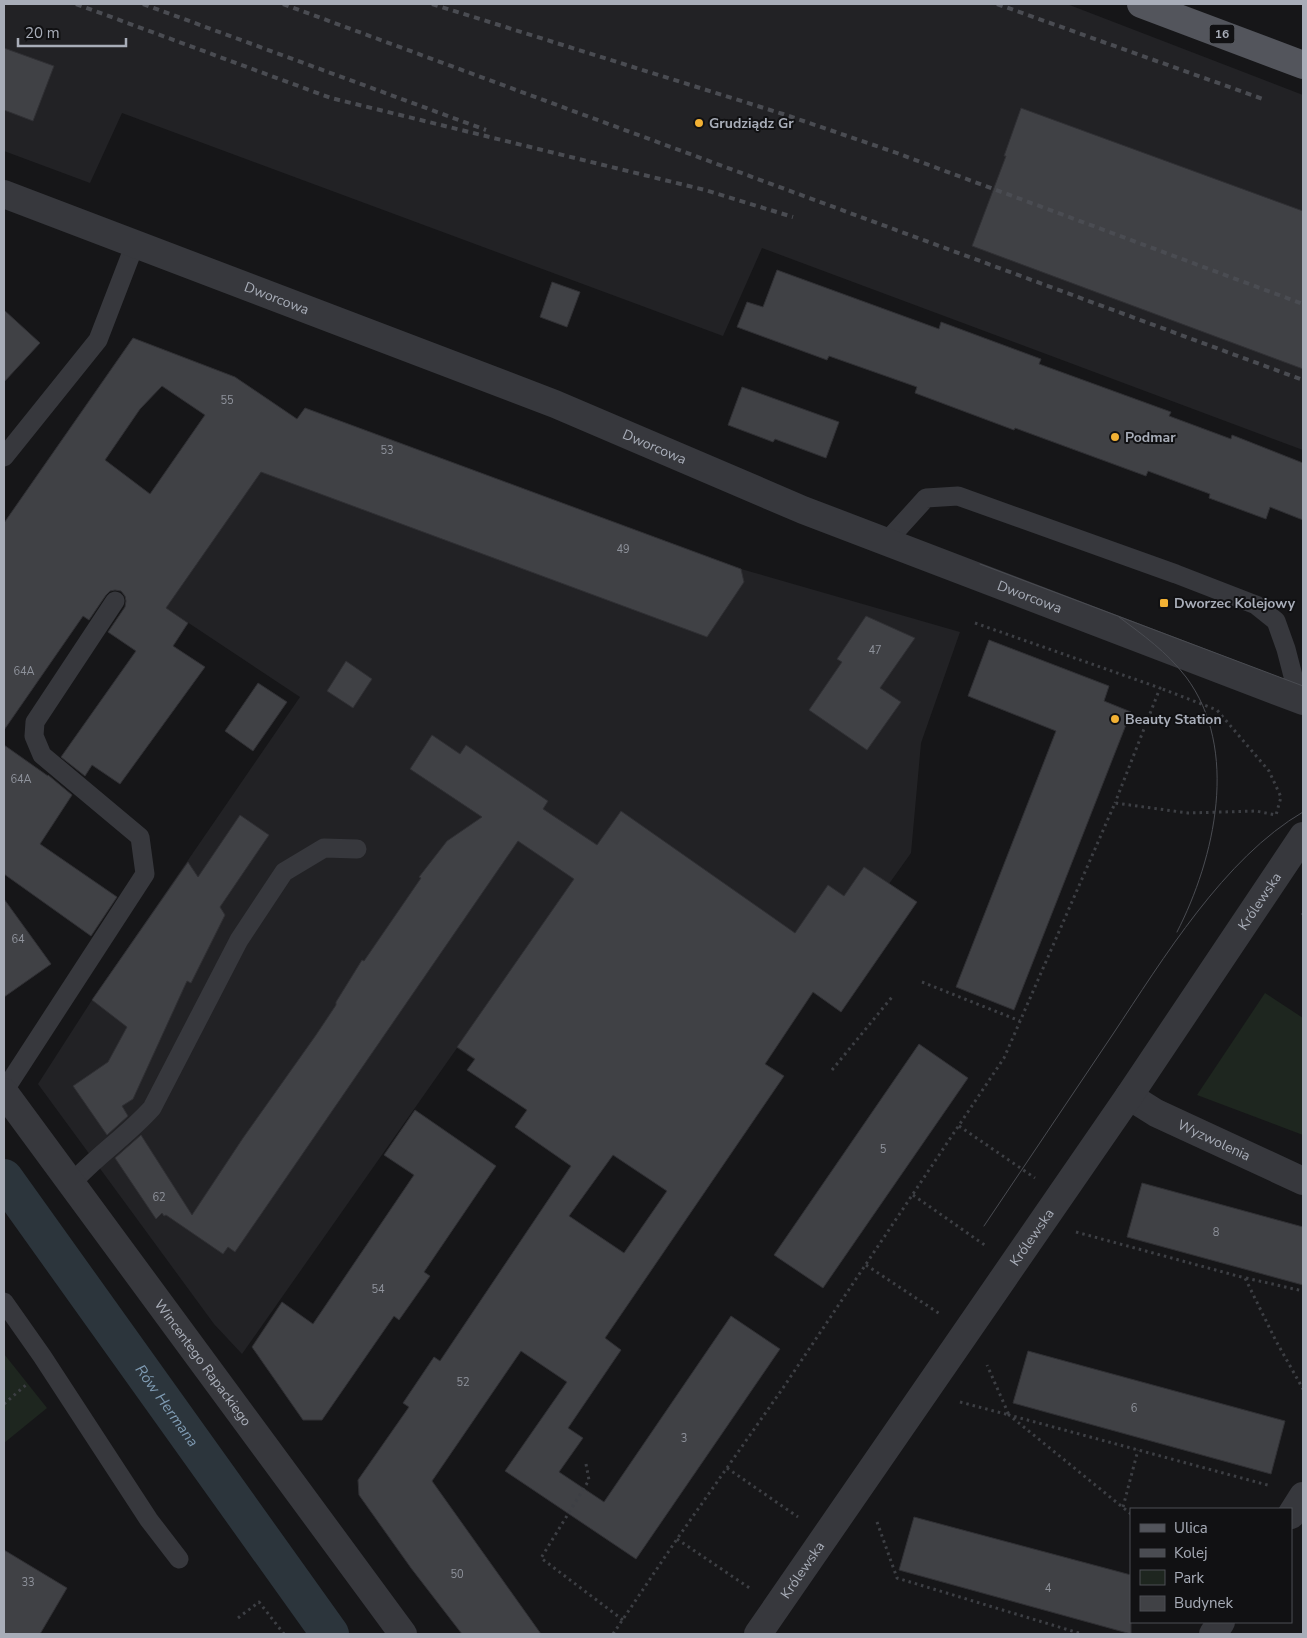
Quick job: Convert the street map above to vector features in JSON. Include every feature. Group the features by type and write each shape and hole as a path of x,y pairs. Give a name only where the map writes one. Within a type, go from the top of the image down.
{"main road":[{"name":"16","path":"1141,4 1303,65"}],"street":[{"name":"Dworcowa","path":"4,194 555,404 721,476 886,542 1301,700"},
{"name":"Królewska","path":"758,1634 1129,1096 1303,836"},
{"name":"Wincentego Rapackiego","path":"4,1092 403,1634"},
{"name":"Wyzwolenia","path":"1129,1096 1156,1113 1303,1181"},
{"path":"1292,1513 1303,1496"},
{"path":"1212,1634 1220,1623"}],"lane":[{"path":"4,457 98,340 135,244"},
{"path":"886,542 926,498 958,496 1176,574 1256,605 1276,621 1301,700"},
{"path":"4,1092 145,874 140,837 42,755 34,736 35,722 115,601"},
{"path":"71,1184 87,1166 140,1122 152,1108 240,940 284,872 324,848 357,849"},
{"path":"4,1302 42,1356 149,1520 179,1559"}],"path":[{"path":"975,623 1217,710 1269,771 1281,797 1276,815 1256,812 1188,812 1115,802"},
{"path":"613,1634 783,1388 1004,1058 1115,802 1160,688"},
{"path":"922,982 1020,1021"},
{"path":"832,1070 892,997"},
{"path":"959,1126 1060,1195"},
{"path":"913,1195 1012,1265"},
{"path":"1076,1232 1245,1278 1303,1291"},
{"path":"866,1265 967,1331"},
{"path":"1245,1278 1276,1341 1303,1389"},
{"path":"986,1365 1009,1415 1130,1513"},
{"path":"960,1402 1276,1487"},
{"path":"1123,1507 1138,1450"},
{"path":"586,1464 590,1480 541,1558 623,1620"},
{"path":"727,1468 826,1536"},
{"path":"877,1522 897,1578 1082,1634"},
{"path":"677,1539 778,1607"},
{"path":"238,1618 259,1602 284,1634"}],"shaded area":[{"path":"4,4 1067,4 1303,95 1303,450 762,248 723,336 122,113 90,183 4,151"},
{"path":"305,408 741,569 960,632 921,743 911,853 871,909 594,1142 457,1048 242,1354 214,1324 38,1084 92,1000 300,697 166,608"}],"green space":[{"path":"1265,993 1303,1018 1303,1135 1197,1095"},
{"path":"4,1354 47,1408 4,1443"}],"building":[{"path":"4,48 54,66 33,121 4,110"},
{"path":"1021,108 1303,211 1303,369 972,246 1006,156 1004,156"},
{"path":"777,270 939,329 941,322 1041,359 1039,364 1171,412 1169,416 1231,439 1232,435 1303,463 1303,520 1270,507 1266,519 1209,498 1210,494 1148,471 1146,476 915,393 917,387 829,356 827,360 737,327 747,302 763,307"},
{"path":"552,282 580,292 567,327 540,317"},
{"path":"4,310 40,343 4,382"},
{"path":"133,338 235,377 297,419 305,408 741,569 744,582 707,637 261,472 166,608 188,623 173,646 205,667 120,784 92,765 85,776 61,757 136,651 108,632 125,607 125,596 121,591 110,591 89,620 83,616 4,730 4,523","holes":["162,386 205,415 150,494 105,460 140,409"]},
{"path":"742,387 839,422 826,458 775,439 773,442 728,425"},
{"path":"866,616 915,638 880,688 901,702 867,750 809,710 842,662 837,659"},
{"path":"989,640 1109,686 1104,701 1131,712 1014,1010 956,987 1056,731 968,696"},
{"path":"346,661 372,679 353,708 327,691"},
{"path":"258,683 287,702 253,751 225,731"},
{"path":"432,735 460,754 466,745 548,801 543,809 597,845 621,811 795,933 828,885 844,896 864,867 917,902 841,1012 813,992 765,1064 784,1076 605,1338 621,1350 568,1428 583,1438 559,1472 604,1502 731,1316 780,1349 636,1559 505,1471 567,1382 521,1351 432,1481 541,1634 462,1634 411,1568 359,1495 358,1480 409,1407 403,1403 434,1357 440,1361 571,1166 515,1127 527,1110 467,1070 475,1059 457,1047 574,879 518,841 235,1252 228,1247 223,1254 162,1213 156,1219 115,1158 141,1135 192,1215 243,1138 316,1035 362,960 364,961 421,878 419,877 447,841 482,817 410,769","holes":["613,1155 667,1191 624,1253 569,1216"]},
{"path":"4,745 48,775 72,795 40,844 117,897 91,936 4,874"},
{"path":"240,815 269,835 220,907 225,915 191,983 187,981 133,1099 122,1106 128,1116 107,1135 73,1086 108,1062 127,1027 92,1000 188,862 198,877"},
{"path":"4,899 51,964 4,997"},
{"path":"919,1044 968,1078 823,1288 774,1255"},
{"path":"415,1110 496,1166 424,1272 430,1276 399,1320 394,1316 322,1420 303,1420 252,1347 282,1302 313,1324 414,1175 384,1155"},
{"path":"1142,1183 1303,1227 1303,1285 1127,1237"},
{"path":"1028,1351 1285,1421 1271,1474 1013,1403"},
{"path":"914,1517 1130,1575 1131,1634 899,1570"},
{"path":"4,1550 67,1588 40,1634 4,1634"}],"waterway":[{"name":"Rów Hermana","path":"4,1178 330,1634"}],"tram line":[{"path":"980,564 1303,686"},
{"path":"1119,617 1163,652 1186,677 1203,706 1213,737 1217,770 1216,804 1211,838 1191,903 1177,932"},
{"path":"984,1226 1174,943 1197,912 1247,856 1274,832 1303,812"}],"railway":[{"path":"76,4 331,98 705,190 793,217"},
{"path":"143,4 486,130"},
{"path":"283,4 1303,380"},
{"path":"432,4 783,114 894,152 1303,304"},
{"path":"997,4 1263,99"}],"place":[{"name":"Grudziądz Gr","path":"699,123"},
{"name":"Podmar","path":"1115,437"},
{"name":"Dworzec Kolejowy","path":"1164,603"},
{"name":"Beauty Station","path":"1115,719"}]}
